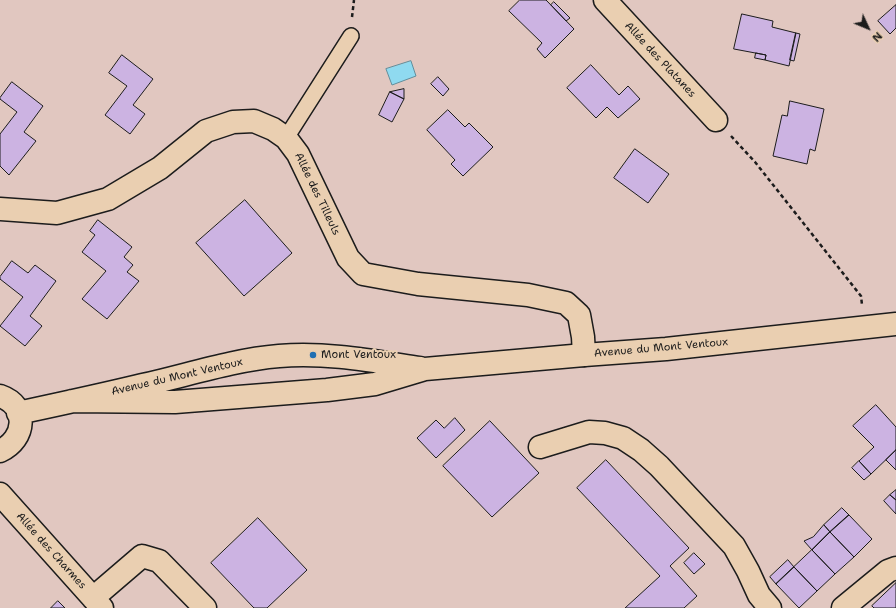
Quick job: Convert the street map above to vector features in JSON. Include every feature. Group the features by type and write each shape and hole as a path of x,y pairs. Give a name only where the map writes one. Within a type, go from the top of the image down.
{"street":[{"name":"Allée des Platanes","path":"605,0 716,120"},
{"name":"Allée des Tilleuls","path":"0,208 57,213 108,199 160,168 206,132 233,122 254,121 272,129 286,138 298,154 348,258 363,274 418,284 528,295 566,303 579,315 584,354"},
{"name":"Avenue du Mont Ventoux","path":"72,401 175,402 314,391 375,384 425,369 584,354 666,349 896,324"},
{"name":"Avenue du Mont Ventoux","path":"18,413 144,385 214,366 278,356 313,355 352,357 425,369"},
{"path":"0,396 14,405 21,422 19,432 15,440 8,447 0,451"},
{"path":"540,446 589,432 605,433 623,438 641,450 659,466 734,546 760,595 770,608"},
{"name":"Allée des Charmes","path":"0,494 97,603"},
{"path":"97,603 142,556 159,561 205,608"},
{"path":"843,608 888,571 896,568"}],"lane":[{"path":"286,138 351,36"}],"path":[{"path":"716,120 755,162 861,296 864,327"}],"water":[{"path":"411,61 416,76 392,85 386,69"}],"building":[{"path":"520,0 546,0 574,29 545,58 537,49 542,43 509,11"},
{"path":"554,2 570,18 566,21 551,5"},
{"path":"896,5 896,28 890,34 878,21"},
{"path":"742,14 773,21 772,27 796,33 789,66 765,60 766,55 734,49"},
{"path":"796,33 800,34 794,61 790,60"},
{"path":"756,53 766,55 765,60 755,58"},
{"path":"122,55 153,79 133,105 145,114 130,134 105,115 127,86 109,73"},
{"path":"591,65 619,95 628,86 640,99 618,118 607,107 596,118 567,88"},
{"path":"438,77 449,89 443,96 431,84"},
{"path":"12,82 43,106 24,132 36,141 9,175 0,166 0,134 17,112 0,98"},
{"path":"404,89 404,99 390,92"},
{"path":"390,92 404,99 392,122 379,115"},
{"path":"790,101 824,109 815,151 810,149 807,164 773,156 782,115 787,116"},
{"path":"448,110 465,127 469,123 493,147 463,176 451,164 455,160 427,130"},
{"path":"635,149 669,174 648,203 614,178"},
{"path":"245,200 292,253 244,296 196,243"},
{"path":"98,220 132,247 124,257 133,265 127,272 139,281 107,319 82,299 106,271 82,252 95,235 90,231"},
{"path":"12,261 28,273 35,265 56,281 30,316 42,326 25,346 0,326 23,297 0,279"},
{"path":"876,405 896,427 896,450 871,474 859,461 874,447 853,426"},
{"path":"455,418 465,430 436,458 417,438 436,420 444,428"},
{"path":"490,421 539,473 492,517 443,466"},
{"path":"896,450 896,470 886,460"},
{"path":"606,460 689,548 670,566 697,596 684,608 625,608 660,576 577,488"},
{"path":"859,461 871,474 864,480 852,468"},
{"path":"896,490 896,500 890,495"},
{"path":"890,495 896,500 896,514 884,501"},
{"path":"842,508 849,515 830,532 824,525"},
{"path":"849,515 872,539 854,557 830,532"},
{"path":"258,518 307,570 267,608 254,608 211,563"},
{"path":"824,525 830,532 812,550 804,541 813,537"},
{"path":"830,532 854,557 835,574 812,550"},
{"path":"812,550 835,574 817,591 794,567"},
{"path":"694,553 705,564 694,574 684,563"},
{"path":"788,560 794,567 776,584 770,577"},
{"path":"794,567 817,591 799,608 776,584"},
{"path":"896,583 896,608 874,608 872,606"},
{"path":"58,601 65,608 51,608"}],"place":[{"name":"Mont Ventoux","path":"313,355"}]}
